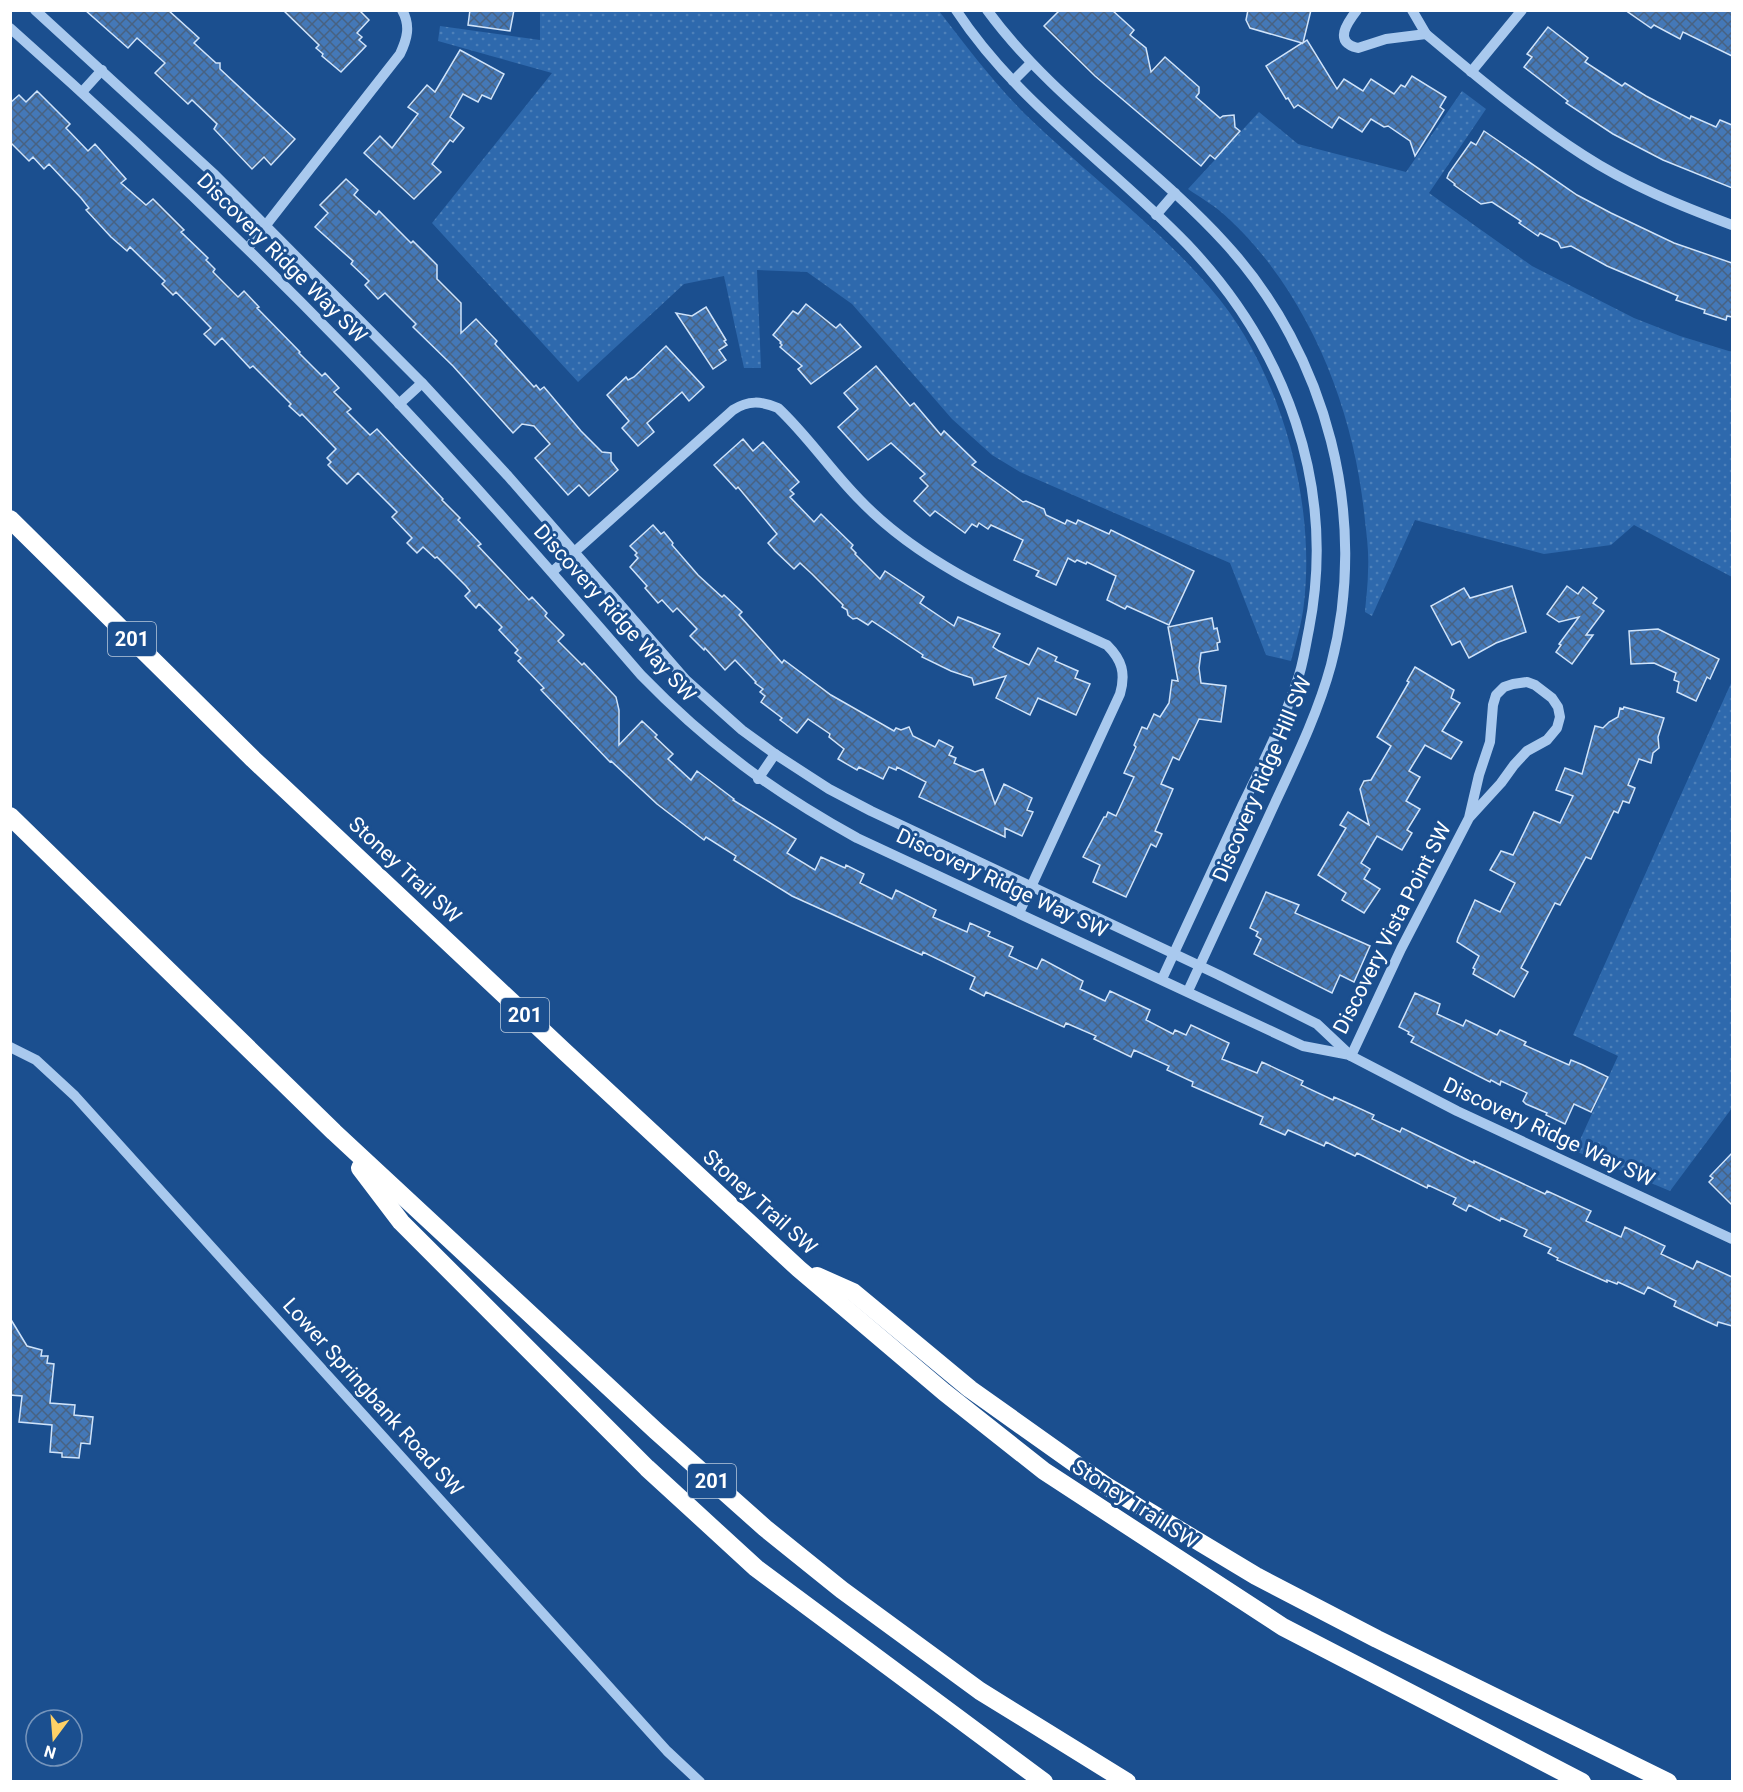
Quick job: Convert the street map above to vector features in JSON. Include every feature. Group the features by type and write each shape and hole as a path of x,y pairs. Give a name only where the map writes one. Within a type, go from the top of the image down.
{"highway":[{"name":"Stoney Trail SW","path":"10,519 253,759 734,1210 945,1392 1054,1478 1283,1627 1582,1782"},
{"name":"201","path":"10,816 334,1132 656,1431 765,1528 842,1590 980,1691 1127,1782"},
{"path":"334,1132 401,1222 647,1468 747,1560 903,1679 1044,1782"},
{"path":"800,1269 853,1292 970,1389 1108,1487 1256,1576 1377,1639 1668,1782"}],"street":[{"name":"Discovery Ridge Way SW","path":"35,10 267,225 422,383 575,552 686,680 742,730 829,789 871,811 1175,953 1317,1024 1351,1056"},
{"path":"248,248 399,54 406,42 408,28 402,10"},
{"name":"Discovery Ridge Hill SW","path":"956,10 1013,81 1185,241 1234,299 1271,359 1290,401 1308,465 1316,525 1316,568 1312,612 1297,683 1278,730 1162,979"},
{"name":"Discovery Ridge Hill SW","path":"987,10 1031,63 1174,193 1248,268 1302,356 1336,457 1344,521 1345,552 1341,608 1331,664 1311,724 1188,991"},
{"path":"1357,10 1344,29 1346,39 1353,46 1363,47 1386,39 1426,34"},
{"path":"1412,10 1426,34 1533,122 1584,156 1633,183 1677,204 1732,225"},
{"path":"1471,72 1521,10"},
{"name":"Discovery Ridge Way SW","path":"10,28 82,92 248,248 399,404 552,572 640,675 716,747 758,778 793,802 857,838 1303,1046 1351,1056 1516,1139 1732,1239"},
{"path":"1013,81 1031,63"},
{"path":"82,92 102,70"},
{"path":"1156,215 1174,193"},
{"path":"399,404 422,383"},
{"path":"552,572 733,410 741,405 759,402 778,408 860,501 890,528 927,556 964,578 1107,645 1122,666 1124,681 1120,694 1019,913"},
{"name":"Discovery Vista Point SW","path":"1351,1056 1396,959 1469,818 1479,775 1490,742 1496,695 1504,687 1513,684 1527,682 1535,685 1552,698 1558,707 1560,717 1557,728 1547,740 1527,752 1514,765 1469,818"},
{"path":"758,778 775,754"},
{"name":"Lower Springbank Road SW","path":"10,1047 36,1060 75,1096 668,1751 700,1782"}],"shaded area":[{"path":"540,11 939,11 1014,103 1190,266 1235,321 1256,357 1274,396 1288,437 1298,479 1304,522 1306,563 1304,603 1291,661 1266,655 1230,563 1020,472 992,455 952,419 852,304 807,272 757,270 761,368 744,368 724,276 684,284 578,382 432,223 552,73 438,41 440,26 540,40"},
{"path":"1462,91 1486,109 1429,193 1532,266 1634,318 1680,336 1732,352 1732,577 1634,525 1611,545 1544,554 1415,520 1372,616 1365,612 1368,552 1360,480 1339,397 1324,357 1283,283 1258,249 1224,215 1188,189 1259,112 1298,144 1406,172"},
{"path":"1732,681 1732,1108 1670,1191 1575,1151 1618,1056 1573,1035"}],"building":[{"path":"85,10 168,10 199,38 194,43 216,63 220,63 220,69 295,139 271,165 264,157 252,169 214,129 217,124 192,100 188,104 155,73 165,63 137,38 128,48"},
{"path":"283,10 359,10 369,20 357,33 362,37 359,40 366,46 341,72 322,56 323,54 316,48 319,45"},
{"path":"470,10 514,10 510,31 468,25"},
{"path":"1060,10 1112,10 1134,30 1130,35 1146,48 1151,72 1165,57 1199,87 1196,97 1220,118 1234,115 1235,127 1240,131 1215,159 1210,155 1201,166 1095,76 1044,26"},
{"path":"1248,10 1311,10 1303,43 1307,40 1337,89 1344,79 1363,91 1371,79 1394,94 1401,85 1405,87 1412,76 1446,97 1440,107 1444,110 1415,156 1410,141 1388,126 1384,127 1371,119 1362,132 1339,117 1332,128 1298,105 1294,108 1266,66 1302,43 1250,28 1246,20"},
{"path":"1625,10 1732,10 1732,56 1683,32 1680,39 1654,25 1651,28"},
{"path":"1548,27 1588,58 1585,62 1622,86 1625,83 1690,119 1691,116 1716,127 1720,120 1732,125 1732,188 1663,160 1613,134 1566,103 1568,101 1524,67 1532,57 1527,54"},
{"path":"460,50 504,74 491,99 482,95 478,102 463,94 450,117 464,128 453,142 450,140 432,164 441,172 414,199 364,153 380,136 392,148 418,114 408,107 427,85 435,92"},
{"path":"37,91 70,124 66,128 88,151 95,144 126,179 121,183 146,205 153,199 184,230 181,232 208,258 206,260 215,269 213,272 238,297 244,291 299,353 322,376 325,373 339,388 334,392 351,409 347,412 370,435 377,429 460,518 458,520 481,544 478,546 529,600 532,597 547,613 545,616 564,635 558,641 582,665 584,663 616,697 619,710 619,745 642,721 673,754 668,759 691,780 697,771 733,800 796,839 787,853 815,870 821,857 845,868 846,865 864,874 860,883 892,899 896,890 936,910 933,917 967,932 970,923 990,932 988,936 1013,947 1009,956 1037,969 1042,959 1083,981 1080,989 1105,1001 1110,991 1150,1010 1146,1020 1173,1034 1175,1030 1186,1035 1191,1025 1229,1043 1222,1059 1257,1073 1262,1062 1303,1081 1301,1085 1374,1115 1372,1119 1400,1132 1402,1128 1474,1163 1474,1161 1545,1194 1547,1191 1591,1211 1586,1221 1621,1237 1625,1227 1665,1246 1661,1254 1693,1269 1697,1261 1732,1277 1732,1326 1718,1322 1717,1326 1706,1321 1674,1306 1676,1301 1648,1287 1644,1294 1618,1282 1617,1284 1607,1280 1607,1282 1557,1260 1558,1258 1548,1253 1551,1248 1524,1236 1527,1230 1501,1218 1500,1221 1469,1205 1466,1211 1453,1204 1456,1198 1428,1185 1427,1188 1357,1153 1355,1156 1326,1142 1324,1146 1288,1130 1285,1135 1260,1124 1263,1117 1192,1086 1193,1082 1167,1070 1169,1066 1134,1050 1131,1057 1094,1039 1096,1036 1066,1023 1064,1027 986,992 984,996 970,989 975,977 923,952 922,955 792,896 734,860 736,856 706,837 704,840 657,804 610,762 541,690 544,688 518,661 521,658 515,653 518,650 499,630 502,627 479,604 476,608 465,596 470,591 437,557 435,558 423,547 417,553 407,543 412,538 392,517 397,512 358,473 347,484 328,465 331,462 327,458 336,449 302,414 300,416 289,406 291,404 253,366 250,368 222,338 215,345 204,334 211,328 176,292 173,295 162,284 165,281 130,247 127,251 111,237 86,210 89,208 81,198 49,164 44,169 33,157 29,161 10,142 10,103 19,95 26,102"},
{"path":"1484,131 1577,195 1674,243 1732,263 1732,317 1727,316 1726,320 1704,313 1705,310 1676,300 1678,296 1607,266 1571,246 1561,248 1558,242 1540,233 1538,236 1519,223 1521,221 1492,202 1481,204 1454,185 1447,178 1449,173 1471,142 1476,145"},
{"path":"346,179 358,190 354,195 376,215 379,211 437,265 437,279 461,303 461,333 476,319 534,387 536,385 540,390 544,387 602,452 611,453 611,461 618,470 589,496 579,485 568,495 535,458 550,444 534,426 522,424 513,433 453,366 413,327 416,324 385,293 378,299 365,285 369,281 351,264 353,261 315,227 328,213 320,205"},
{"path":"806,304 836,328 840,324 861,347 811,384 798,369 802,366 780,347 781,342 773,335 793,311 798,314"},
{"path":"706,307 727,345 719,350 726,360 713,369 676,313 692,316"},
{"path":"666,346 704,387 689,401 682,392 647,423 654,432 638,446 622,428 629,421 607,395 626,377 628,380 634,377"},
{"path":"876,366 910,406 914,403 941,435 944,431 976,462 972,465 1023,502 1026,501 1044,509 1046,515 1065,524 1067,520 1076,524 1078,520 1109,534 1111,530 1194,571 1169,625 1127,606 1125,609 1107,600 1116,576 1087,562 1086,564 1077,560 1075,562 1068,558 1056,585 1036,576 1039,571 1014,560 1023,540 991,525 988,529 979,523 977,527 972,524 965,533 935,511 930,516 914,501 928,486 920,478 925,474 891,443 868,460 838,427 858,409 844,393"},
{"path":"743,439 753,451 763,442 799,482 790,490 794,494 790,497 814,522 821,514 853,545 851,548 855,554 880,579 885,571 924,597 920,603 954,626 958,617 1000,634 993,647 1029,665 1038,648 1057,657 1055,661 1078,671 1075,678 1090,684 1076,715 1038,698 1030,715 996,698 1006,676 974,685 972,678 922,657 923,655 872,621 868,625 848,615 843,605 800,563 794,569 775,551 768,543 777,534 738,487 736,489 714,465"},
{"path":"653,525 661,534 664,532 698,575 742,612 739,615 782,663 784,660 831,695 894,731 896,728 901,730 909,727 913,736 935,747 939,740 953,747 949,755 956,758 954,763 975,772 983,769 995,804 1004,784 1032,798 1027,810 1033,812 1022,836 1005,828 1005,837 919,797 926,782 897,767 896,770 889,767 883,779 859,767 857,770 838,759 844,749 829,737 830,734 808,719 797,733 780,720 782,718 761,702 765,696 760,692 763,689 735,660 725,670 705,648 704,650 690,636 697,629 677,608 673,612 662,600 658,603 630,567 638,558 635,555 637,553 630,546"},
{"path":"1512,586 1526,632 1496,643 1469,658 1460,641 1452,645 1431,606 1464,588 1470,598"},
{"path":"1567,586 1578,594 1583,587 1597,598 1593,603 1604,611 1586,635 1593,635 1572,664 1556,652 1561,645 1559,644 1579,617 1559,622 1547,614"},
{"path":"1212,618 1220,642 1217,643 1218,650 1201,653 1199,668 1201,683 1226,686 1221,722 1199,719 1179,760 1173,757 1161,784 1173,789 1155,831 1162,834 1156,847 1151,844 1126,897 1093,882 1100,865 1083,857 1108,812 1116,816 1134,777 1124,773 1142,727 1147,729 1154,714 1160,717 1169,703 1172,680 1178,681 1168,627"},
{"path":"1658,629 1719,659 1710,679 1707,677 1696,701 1677,692 1679,682 1674,680 1676,673 1654,663 1631,664 1629,631"},
{"path":"1415,667 1454,690 1451,698 1460,703 1442,731 1462,742 1451,759 1425,745 1409,771 1420,777 1406,801 1420,809 1407,830 1412,833 1402,850 1377,836 1361,863 1370,869 1364,879 1380,889 1364,913 1342,900 1346,893 1318,875 1346,828 1340,825 1348,812 1369,825 1360,789 1364,781 1371,780 1391,746 1377,737 1409,682 1407,681"},
{"path":"1624,707 1664,718 1658,737 1659,748 1653,753 1651,763 1639,759 1628,785 1635,788 1629,803 1623,801 1618,813 1614,811 1591,859 1586,857 1560,905 1555,903 1521,968 1528,972 1514,997 1473,974 1475,969 1473,968 1479,956 1457,942 1458,938 1475,900 1500,912 1515,883 1490,870 1501,851 1513,855 1534,812 1560,823 1573,796 1556,790 1565,768 1582,774 1595,726 1603,728 1618,717 1620,708"},
{"path":"1266,892 1299,905 1295,913 1370,946 1354,982 1340,975 1332,993 1254,954 1261,939 1256,936 1258,932 1250,928"},
{"path":"1415,993 1440,1004 1437,1014 1463,1026 1466,1020 1497,1035 1500,1030 1526,1042 1524,1045 1569,1065 1571,1060 1608,1077 1591,1112 1574,1104 1565,1124 1526,1104 1523,1101 1527,1093 1501,1081 1500,1085 1491,1080 1490,1082 1411,1042 1414,1037 1399,1027"},
{"path":"1732,1153 1732,1205 1709,1182 1713,1178 1710,1176"},
{"path":"10,1318 27,1346 42,1350 41,1356 48,1356 47,1363 54,1364 50,1403 75,1405 74,1415 93,1417 90,1444 81,1443 79,1458 62,1457 62,1453 50,1452 52,1425 19,1422 22,1396 10,1395"}]}
